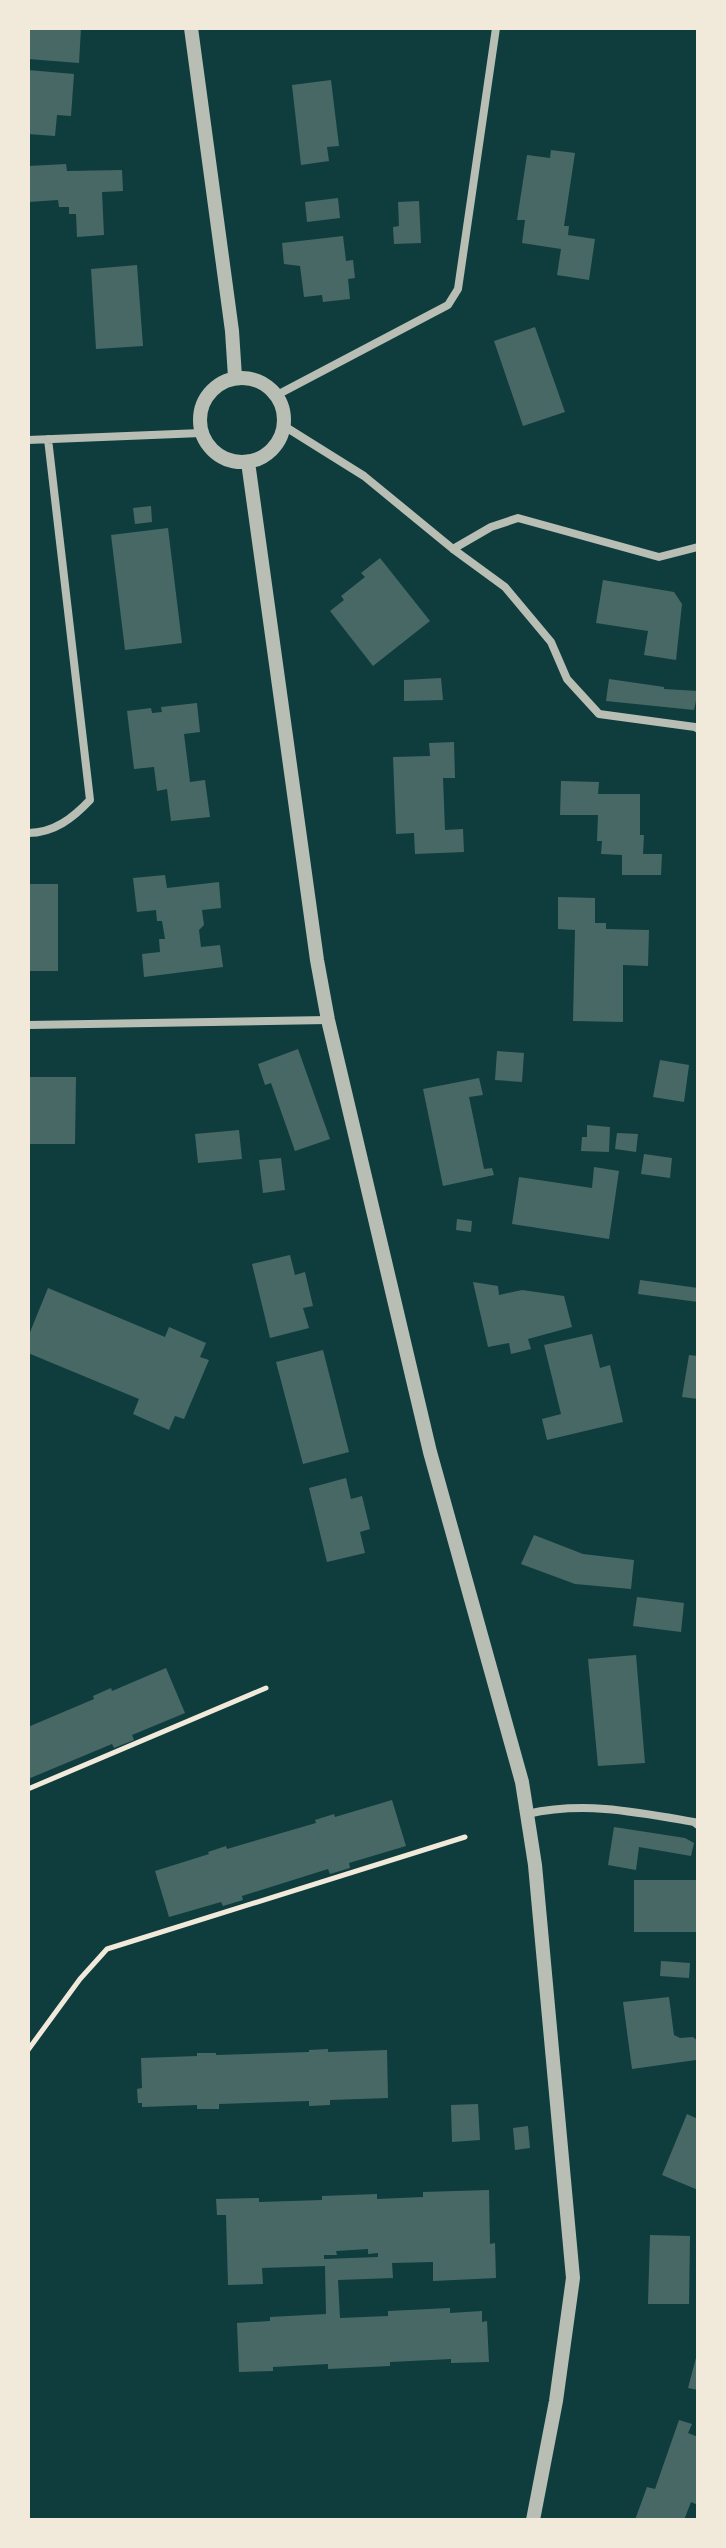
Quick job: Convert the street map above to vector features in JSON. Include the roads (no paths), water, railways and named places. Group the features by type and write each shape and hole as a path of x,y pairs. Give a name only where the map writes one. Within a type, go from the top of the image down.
{"street":[{"path":"191,28 232,331 235,377"},
{"path":"277,395 448,305 458,289 496,28"},
{"path":"235,377 251,378 266,384 277,395 283,410 284,426 272,450 248,462 228,460 212,450 201,433 200,421 206,397 214,388 235,377"},
{"path":"284,426 364,476 505,587 551,642 567,679 599,714 698,729"},
{"path":"28,440 201,433"},
{"path":"28,833 39,833 71,820 90,800 48,439"},
{"path":"248,462 328,1020 430,1452 513,1747 535,1865 573,2278 556,2401 533,2520"},
{"path":"453,549 491,527 518,518 659,557 698,547"},
{"path":"28,1025 328,1020"},
{"path":"527,1814 568,1806 605,1807 698,1825"}]}
